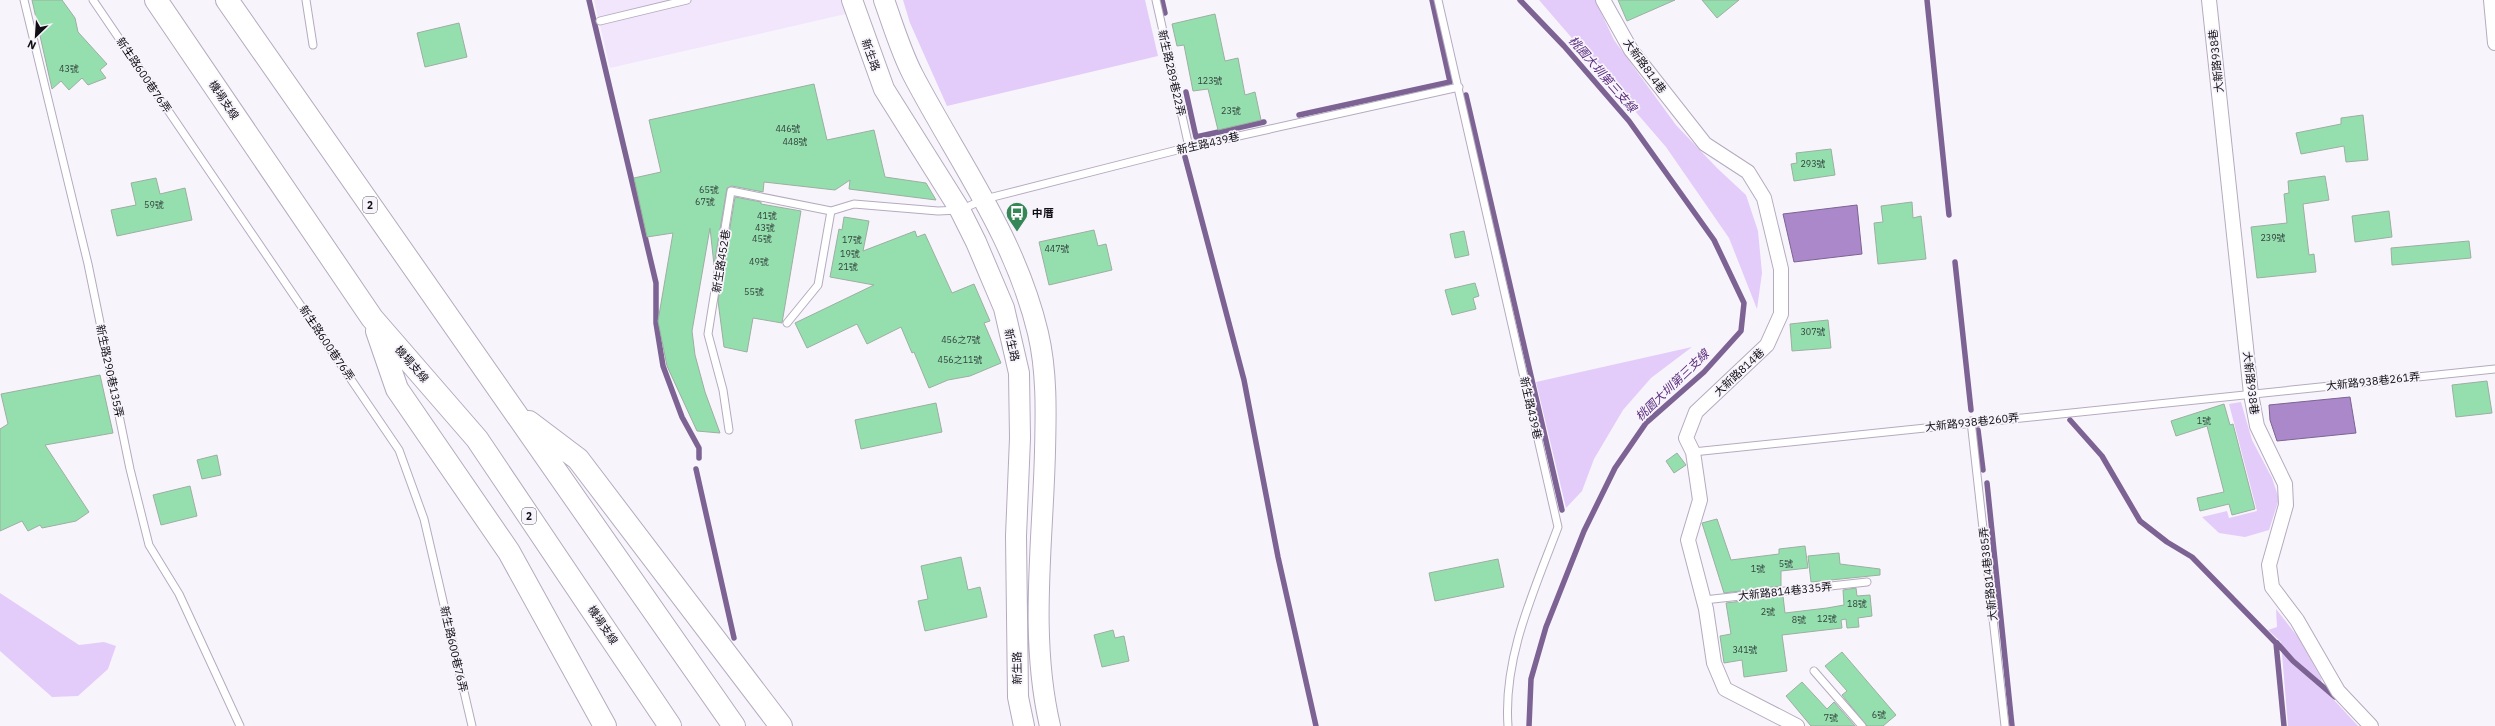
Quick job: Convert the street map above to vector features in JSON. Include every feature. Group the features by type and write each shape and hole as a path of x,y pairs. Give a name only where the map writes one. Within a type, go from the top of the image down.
{"highway":[{"name":"機場支線","path":"156,0 372,318 477,440 670,726"},
{"name":"2","path":"227,0 734,726"},
{"path":"372,318 398,389 509,552 605,726"},
{"path":"513,410 578,459 781,726"}],"main road":[{"name":"新生路","path":"852,0 884,89 960,210 976,242 1004,308 1019,373 1020,438 1016,536 1018,697 1024,726"},
{"name":"新生路","path":"884,0 912,74 985,199 1017,263 1038,334 1047,401 1038,629 1044,698 1050,726"}],"street":[{"name":"大新路814巷","path":"1603,0 1631,50 1705,144 1748,172 1764,198 1781,269 1780,314 1767,345 1696,412 1686,438 1693,452 1700,500 1688,540 1704,600 1714,663 1725,689 1796,726"},
{"name":"大新路938巷","path":"2209,0 2251,394 2257,426 2285,484 2286,505 2269,564 2272,587 2297,620 2338,691 2371,726"},
{"path":"2491,0 2495,43"}],"lane":[{"name":"新生路290巷135弄","path":"24,0 88,264 130,469 149,545 179,594 240,726"},
{"name":"新生路600巷76弄","path":"93,0 399,450 424,519 472,726"},
{"path":"306,0 313,45"},
{"path":"600,21 687,0"},
{"name":"新生路289巷22弄","path":"1156,0 1189,147"},
{"name":"新生路439巷","path":"1438,0 1558,527 1528,607 1511,665 1508,726"},
{"name":"新生路439巷","path":"960,210 985,199 1189,147 1458,87"},
{"name":"新生路452巷","path":"729,430 723,390 708,334 731,191 831,211 854,204 938,210 960,210"},
{"path":"787,323 818,285 831,211"},
{"name":"大新路938巷261弄","path":"2251,394 2495,369"},
{"name":"大新路938巷260弄","path":"1693,452 2251,394"},
{"name":"大新路814巷385弄","path":"1971,422 2005,726"},
{"name":"大新路814巷335弄","path":"1704,600 1867,582"},
{"path":"1814,671 1862,726"}],"shaded area":[{"path":"594,0 843,0 850,13 610,68"},
{"path":"903,0 1145,0 1158,56 947,106 910,23"},
{"path":"1539,0 1595,0 1614,40 1676,125 1717,168 1746,195 1758,231 1762,273 1757,309 1729,238 1666,147"},
{"path":"1857,205 1862,254 1794,262 1783,214"},
{"path":"1692,347 1651,378 1623,410 1594,459 1582,491 1566,508 1536,382"},
{"path":"2350,397 2356,433 2277,441 2270,420 2269,405"},
{"path":"2241,402 2252,440 2272,478 2279,499 2269,530 2245,537 2219,533 2202,517 2227,511 2229,518 2257,511 2229,404"},
{"path":"0,593 79,645 104,642 116,646 108,669 78,696 52,697 0,651"},
{"path":"2276,609 2298,637 2321,678 2323,688 2358,726 2288,726 2281,642 2268,630 2277,627"}],"building":[{"path":"32,0 62,0 75,18 78,32 107,64 100,70 106,78 88,85 82,78 69,90 61,81 52,89"},
{"path":"1618,0 1675,0 1627,21"},
{"path":"1702,0 1739,0 1717,18"},
{"path":"1215,14 1225,61 1238,58 1245,95 1255,92 1261,120 1218,130 1208,89 1193,91 1184,45 1177,46 1172,24"},
{"path":"459,23 467,57 425,67 417,33"},
{"path":"814,84 827,140 874,130 885,177 926,183 936,200 849,189 850,180 835,190 764,182 763,192 732,186 727,188 714,265 710,228 692,331 695,355 705,392 720,433 697,431 667,366 658,321 673,233 647,237 634,178 661,172 649,120"},
{"path":"2363,115 2368,160 2346,162 2344,146 2301,154 2296,133 2341,124 2341,118"},
{"path":"1831,149 1835,175 1794,181 1791,164 1797,163 1796,153"},
{"path":"2325,176 2329,200 2303,204 2309,255 2314,254 2316,272 2257,278 2251,227 2287,223 2284,194 2289,193 2288,181"},
{"path":"156,178 160,194 185,188 192,220 117,236 111,210 136,205 131,183"},
{"path":"735,197 761,202 761,204 801,211 782,323 753,318 747,352 724,347 718,301"},
{"path":"1912,202 1913,218 1921,216 1926,259 1878,264 1874,223 1883,222 1881,206"},
{"path":"2389,211 2392,237 2355,242 2352,216"},
{"path":"844,217 869,221 863,251 915,231 917,237 925,234 952,293 974,284 990,321 984,323 1001,363 970,376 948,380 929,388 914,352 912,353 901,327 867,344 857,324 807,348 795,323 874,285 830,277 839,229 842,230"},
{"path":"1094,230 1098,246 1106,244 1112,270 1049,285 1039,242"},
{"path":"1464,231 1469,255 1455,258 1450,234"},
{"path":"2469,241 2471,258 2392,265 2391,248"},
{"path":"1475,283 1479,296 1473,298 1476,309 1452,315 1445,290"},
{"path":"1828,320 1831,348 1792,351 1790,324"},
{"path":"100,375 113,433 45,445 89,512 76,521 42,528 40,525 28,531 22,521 0,531 0,429 8,424 1,394"},
{"path":"2487,381 2492,413 2456,417 2452,385"},
{"path":"936,403 942,432 861,449 855,420"},
{"path":"2224,404 2230,425 2233,424 2255,509 2232,515 2229,504 2200,511 2197,498 2224,492 2207,426 2176,436 2171,421"},
{"path":"1677,453 1686,465 1674,473 1666,461"},
{"path":"217,455 221,475 202,479 197,460"},
{"path":"190,486 197,516 161,525 153,495"},
{"path":"1717,519 1731,560 1779,554 1779,549 1805,546 1808,568 1781,571 1781,586 1724,593 1702,523"},
{"path":"1839,553 1840,564 1880,569 1880,575 1811,582 1808,556"},
{"path":"961,557 968,590 980,587 987,617 925,631 918,601 928,599 921,566"},
{"path":"1498,559 1504,587 1435,601 1429,573"},
{"path":"1856,588 1857,596 1870,595 1872,616 1858,618 1859,627 1847,628 1846,619 1841,620 1842,628 1782,635 1787,671 1744,677 1742,660 1724,663 1720,636 1731,634 1726,603 1783,596 1785,613 1844,605 1843,590"},
{"path":"1113,630 1115,638 1124,636 1129,661 1102,667 1094,635"},
{"path":"1842,652 1896,715 1883,726 1867,726 1842,695 1847,691 1825,666"},
{"path":"1802,682 1827,709 1834,702 1855,726 1811,726 1786,696"}],"waterway":[{"path":"589,0 656,283 656,323 663,366 682,417 699,448 699,458"},
{"path":"1162,0 1165,13"},
{"path":"1299,115 1450,82 1432,0"},
{"name":"桃園大圳第三支線","path":"1520,0 1564,46 1629,121 1714,240 1744,303 1741,331 1704,372 1646,423 1615,468 1584,531 1546,627 1531,679 1529,726"},
{"path":"1927,0 1949,215"},
{"path":"1186,92 1196,137 1264,122"},
{"path":"1466,95 1562,510"},
{"path":"1185,157 1244,380 1278,557 1316,726"},
{"path":"1955,262 1971,410"},
{"path":"2070,420 2102,456 2140,521 2167,542 2192,557 2276,643 2284,726"},
{"path":"1978,430 1983,470"},
{"path":"696,469 734,638"},
{"path":"1987,483 2012,726"},
{"path":"2277,643 2293,661 2335,697"}],"place":[{"name":"中厝","path":"1017,232"}]}
